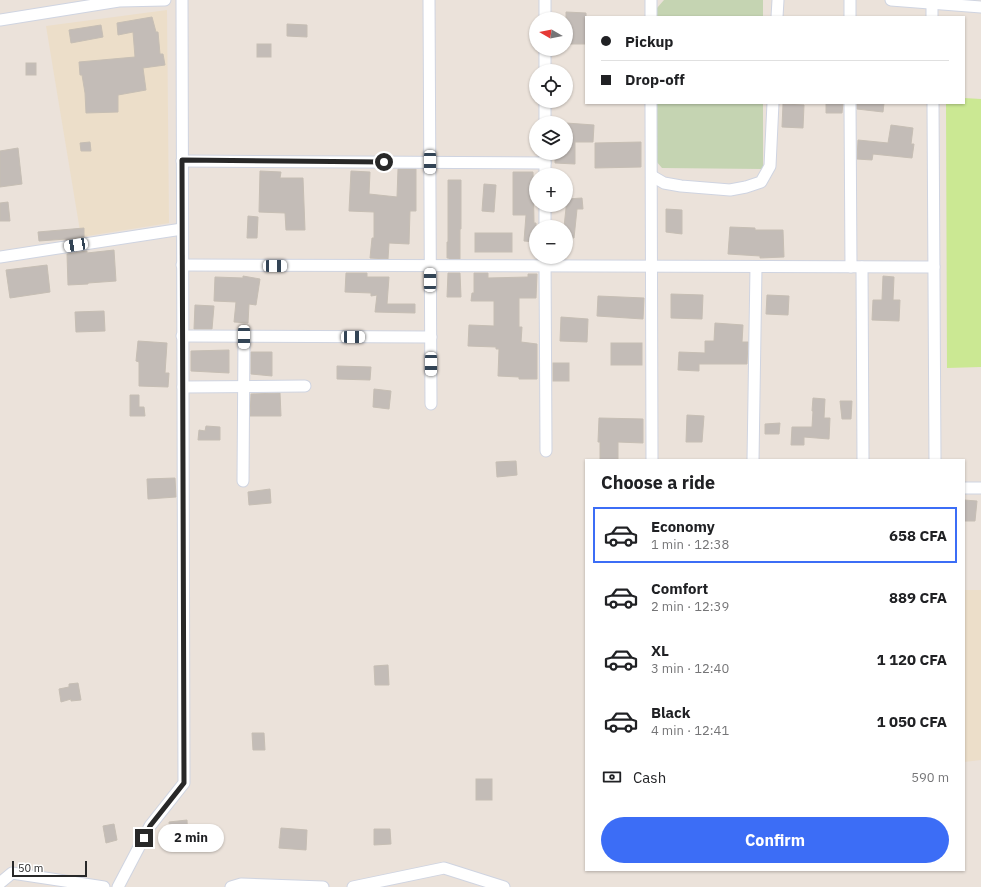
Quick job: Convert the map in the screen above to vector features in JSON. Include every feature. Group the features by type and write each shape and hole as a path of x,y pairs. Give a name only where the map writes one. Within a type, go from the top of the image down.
{"street":[{"path":"0,20 119,0 164,0"},
{"path":"118,887 150,826 184,783 182,0"},
{"path":"430,0 431,404"},
{"path":"545,0 545,12"},
{"path":"651,0 651,16"},
{"path":"777,16 778,0"},
{"path":"850,0 850,16"},
{"path":"891,0 932,4 963,3 981,7"},
{"path":"932,4 932,16"},
{"path":"651,104 652,459"},
{"path":"652,176 664,183 730,190 761,182 770,166 773,104"},
{"path":"850,104 857,267 862,459"},
{"path":"933,104 935,459"},
{"path":"182,160 430,162 529,159"},
{"path":"0,257 182,229"},
{"path":"182,265 430,266 529,263"},
{"path":"573,263 652,266 934,267"},
{"path":"545,264 546,451"},
{"path":"753,459 756,267"},
{"path":"182,336 431,337"},
{"path":"243,481 244,337"},
{"path":"183,387 305,386"},
{"path":"965,488 981,488"},
{"path":"353,887 444,868 504,887"},
{"path":"0,883 12,873 104,887"},
{"path":"231,887 241,884 323,887"}],"shaded area":[{"path":"167,10 169,223 81,237 46,26"},
{"path":"965,590 981,590 981,760 965,762"}],"green space":[{"path":"664,0 763,0 763,16 657,16 657,8"},
{"path":"965,98 981,99 981,367 947,368 946,104 965,104"},
{"path":"657,104 763,104 763,169 662,168 656,161"}],"building":[{"path":"573,12 586,13 585,44 573,44"},
{"path":"152,17 156,32 158,32 160,54 163,54 165,65 143,68 146,90 118,95 118,112 86,113 85,93 82,75 80,75 79,62 135,57 133,32 118,35 117,23"},
{"path":"287,24 307,25 307,37 287,36"},
{"path":"101,25 103,37 71,43 69,30"},
{"path":"257,44 271,44 271,57 257,57"},
{"path":"26,63 36,63 36,75 26,75"},
{"path":"783,104 804,105 803,128 782,127"},
{"path":"826,104 843,104 842,113 826,113"},
{"path":"857,104 884,104 883,112 857,109"},
{"path":"573,124 594,125 593,142 575,142 575,164 555,163 555,160 573,160"},
{"path":"891,125 913,128 911,144 914,144 912,158 873,154 872,160 857,159 858,140 888,143"},
{"path":"90,142 91,151 81,151 80,143"},
{"path":"641,142 641,167 595,168 595,143"},
{"path":"18,148 22,184 0,187 0,151"},
{"path":"398,169 416,169 416,211 410,211 409,244 389,243 388,259 370,258 372,238 374,238 374,212 349,211 351,171 370,172 369,194 397,197"},
{"path":"260,171 281,172 280,178 303,178 305,230 286,230 285,213 259,212"},
{"path":"513,172 529,172 529,212 534,212 534,220 529,220 529,241 524,241 526,215 513,215"},
{"path":"448,180 461,180 460,259 447,258"},
{"path":"484,184 496,185 494,212 482,211"},
{"path":"582,198 583,209 577,209 574,238 573,220 565,220 566,212 573,212 573,199"},
{"path":"8,202 10,221 0,221 0,203"},
{"path":"666,209 682,210 682,234 666,232"},
{"path":"248,216 258,217 257,238 247,238"},
{"path":"730,227 755,228 755,230 783,230 784,257 760,258 760,256 728,254"},
{"path":"84,228 84,237 66,240 39,241 38,232"},
{"path":"475,233 512,233 512,252 475,252"},
{"path":"114,250 116,281 68,285 67,254 87,251 87,253"},
{"path":"47,265 50,292 10,298 6,270"},
{"path":"346,273 367,273 367,277 389,277 387,304 415,304 415,313 375,312 377,295 371,296 371,293 345,292"},
{"path":"448,273 460,273 461,297 447,297"},
{"path":"474,273 488,273 488,278 528,277 528,274 537,274 536,298 519,298 519,327 522,327 521,342 537,344 537,379 519,379 519,377 498,376 499,349 496,349 496,347 468,346 469,325 494,326 494,301 471,301 472,293 474,293"},
{"path":"243,276 260,279 256,305 249,304 248,323 234,322 236,302 214,301 215,277 243,278"},
{"path":"883,276 894,277 893,300 900,300 899,321 872,320 873,300 882,300"},
{"path":"671,294 703,295 702,319 671,318"},
{"path":"767,295 789,296 788,315 766,314"},
{"path":"598,296 644,298 643,319 597,316"},
{"path":"195,305 214,306 212,329 194,329"},
{"path":"104,311 105,331 76,332 75,312"},
{"path":"561,317 588,319 587,342 560,341"},
{"path":"715,323 743,325 742,342 748,342 747,364 699,364 699,371 678,370 679,352 705,353 705,341 714,341"},
{"path":"138,341 167,343 165,373 169,373 168,387 139,386 139,362 136,361"},
{"path":"611,343 642,343 642,365 611,365"},
{"path":"229,350 229,373 191,371 191,351"},
{"path":"251,352 272,352 272,376 251,374"},
{"path":"553,363 569,363 569,381 553,381"},
{"path":"337,366 371,367 370,380 337,379"},
{"path":"374,389 391,391 389,409 373,407"},
{"path":"280,393 281,416 250,416 251,394"},
{"path":"130,395 139,395 139,407 144,407 145,416 130,416"},
{"path":"813,398 825,399 824,418 830,418 829,439 804,437 804,445 791,445 792,427 812,427"},
{"path":"840,401 852,401 851,419 842,419"},
{"path":"687,415 704,416 702,442 686,442"},
{"path":"599,418 643,419 643,443 618,442 618,459 600,459 600,442 598,442"},
{"path":"780,423 779,434 765,434 765,424"},
{"path":"206,426 220,427 220,440 198,440 199,430 205,431"},
{"path":"516,461 517,475 497,477 496,462"},
{"path":"175,478 176,497 148,499 147,479"},
{"path":"270,489 271,503 249,505 248,492"},
{"path":"965,500 977,501 975,521 965,521"},
{"path":"388,665 389,685 375,685 374,666"},
{"path":"78,683 81,700 71,701 71,699 61,702 59,689 69,687 69,684"},
{"path":"252,733 264,733 265,750 253,750"},
{"path":"476,779 492,779 492,800 476,800"},
{"path":"187,820 188,842 171,843 169,822"},
{"path":"114,824 117,840 106,843 103,826"},
{"path":"281,828 307,830 306,850 279,848"},
{"path":"374,829 390,829 391,844 374,845"}],"route":[{"path":"144,838 150,826 184,783 182,160 384,162"}]}
